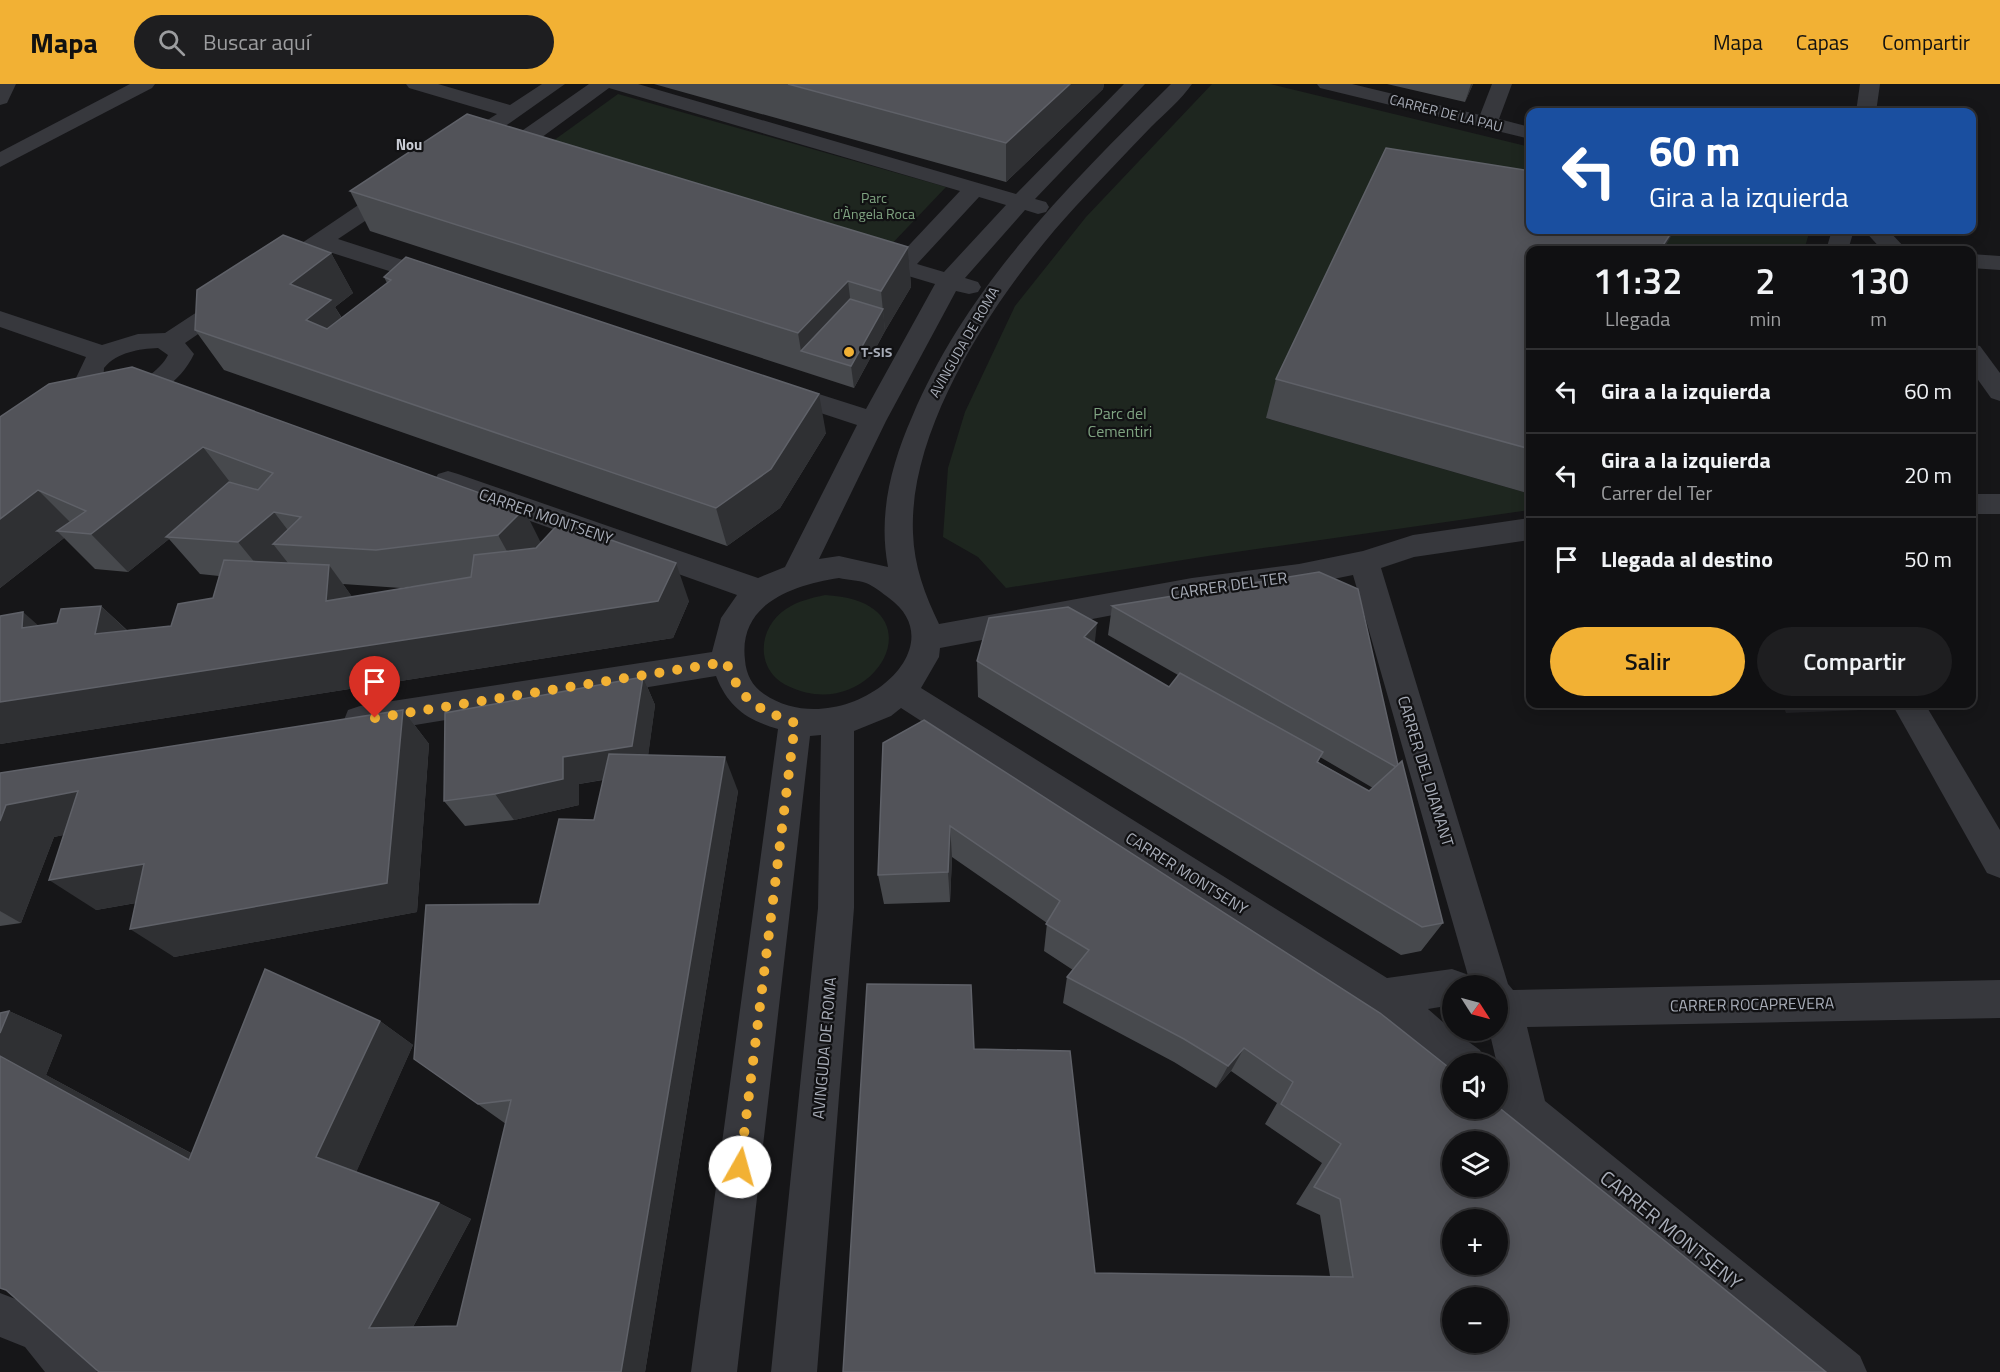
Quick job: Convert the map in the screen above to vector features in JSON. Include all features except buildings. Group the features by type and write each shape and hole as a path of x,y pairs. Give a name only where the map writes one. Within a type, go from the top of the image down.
{"street":[{"path":"0,99 6,84"},
{"path":"0,161 145,84"},
{"path":"416,84 513,112"},
{"path":"445,157 555,84"},
{"path":"512,149 602,84"},
{"path":"616,84 1058,212"},
{"path":"797,573 873,421 949,281 1021,201 1135,84"},
{"name":"AVINGUDA DE ROMA","path":"909,595 898,532 906,470 932,394 990,294 1058,212 1182,84"},
{"name":"CARRER DE LA PAU","path":"1327,84 1526,132"},
{"path":"1487,123 1502,84"},
{"path":"1867,108 1870,84"},
{"path":"474,138 534,156"},
{"path":"292,260 416,177"},
{"path":"902,266 975,188"},
{"path":"1879,234 1891,246"},
{"path":"320,241 455,285"},
{"path":"844,249 990,294"},
{"path":"1976,261 2000,263"},
{"path":"169,342 180,354 173,372 174,385 133,393 86,398 92,367 105,355 130,344 144,341 169,342 254,285"},
{"path":"0,319 105,355"},
{"path":"1976,359 2000,392"},
{"path":"760,384 873,421"},
{"name":"CARRER MONTSENY","path":"422,472 760,591"},
{"path":"1976,504 2000,504"},
{"name":"CARRER DEL TER","path":"927,638 1192,589 1299,575 1364,562 1413,546 1526,531"},
{"name":"CARRER DEL DIAMANT","path":"1364,562 1477,975"},
{"path":"839,567 878,575 909,595 922,615 927,638 921,666 902,692 873,712 838,723 795,723 761,710 737,688 726,662 728,636 740,612 760,591 797,573 839,567"},
{"path":"328,725 726,662"},
{"name":"CARRER MONTSENY","path":"902,692 1383,998 1452,1053"},
{"path":"1910,708 2000,862"},
{"path":"714,1372 795,723"},
{"name":"AVINGUDA DE ROMA","path":"795,1372 836,908 838,723"},
{"name":"CARRER ROCAPREVERA","path":"1508,991 2000,999"},
{"path":"1383,998 1442,994"},
{"name":"CARRER DEL DIAMANT","path":"1495,1041 1512,1101"},
{"name":"CARRER MONTSENY","path":"1512,1101 1844,1372"},
{"path":"0,1315 41,1331 74,1372"}],"shaded area":[{"path":"1784,708 1886,709 1786,713"}],"green space":[{"name":"Parc del Cementiri","path":"1212,84 1270,84 1526,146 1526,216 1266,418 1526,493 1526,511 1208,556 1006,588 978,557 943,537 948,468 965,412 1015,306 1086,217"},
{"name":"Parc d'Àngela Roca","path":"618,94 946,187 886,250 546,146"},
{"path":"1635,234 1809,234 1805,246 1656,246"},
{"path":"825,595 862,602 882,618 889,638 884,659 869,677 847,690 819,694 788,686 777,679 769,670 764,648 765,637 770,626 786,609"}],"place":[{"name":"T-SIS","path":"849,352"}],"district":[{"name":"Nou","path":"409,145"}],"route":[{"path":"375,718 726,662 737,688 761,710 795,723 740,1167"}]}
